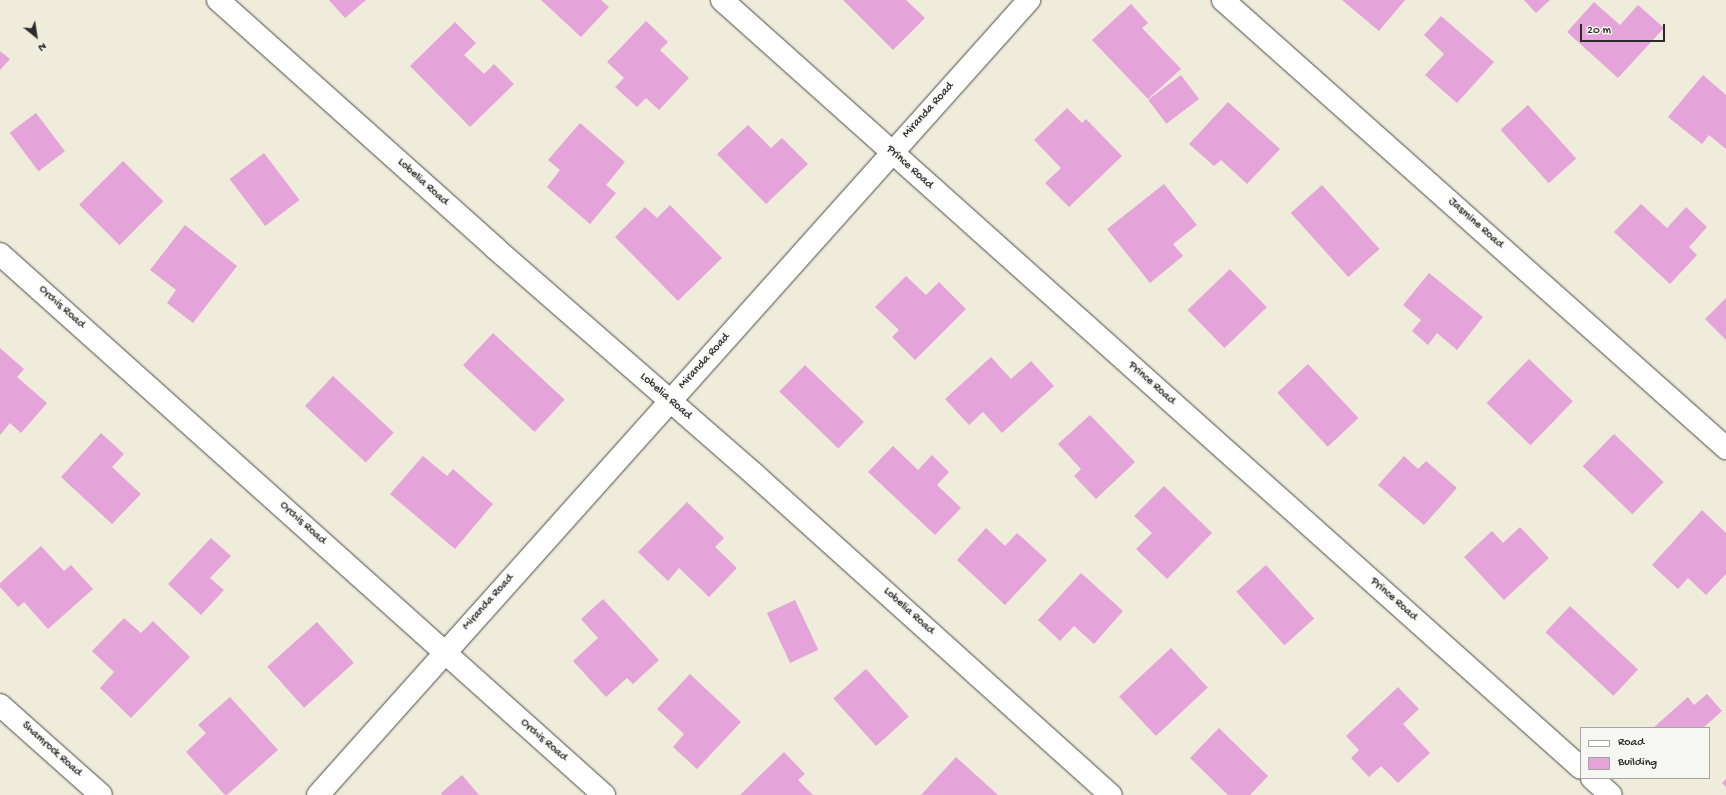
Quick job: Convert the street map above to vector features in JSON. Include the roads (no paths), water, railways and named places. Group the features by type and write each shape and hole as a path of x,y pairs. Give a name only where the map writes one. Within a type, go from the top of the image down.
{"street":[{"name":"Lobelia Road","path":"218,0 1111,795"},
{"name":"Prince Road","path":"722,0 1580,767"},
{"name":"Miranda Road","path":"318,795 891,152 1029,0"},
{"name":"Jasmine Road","path":"1223,0 1726,448"},
{"name":"Orchis Road","path":"0,254 604,795"},
{"name":"Shamrock Road","path":"0,705 101,795"},
{"path":"1593,779 1611,795"}]}
